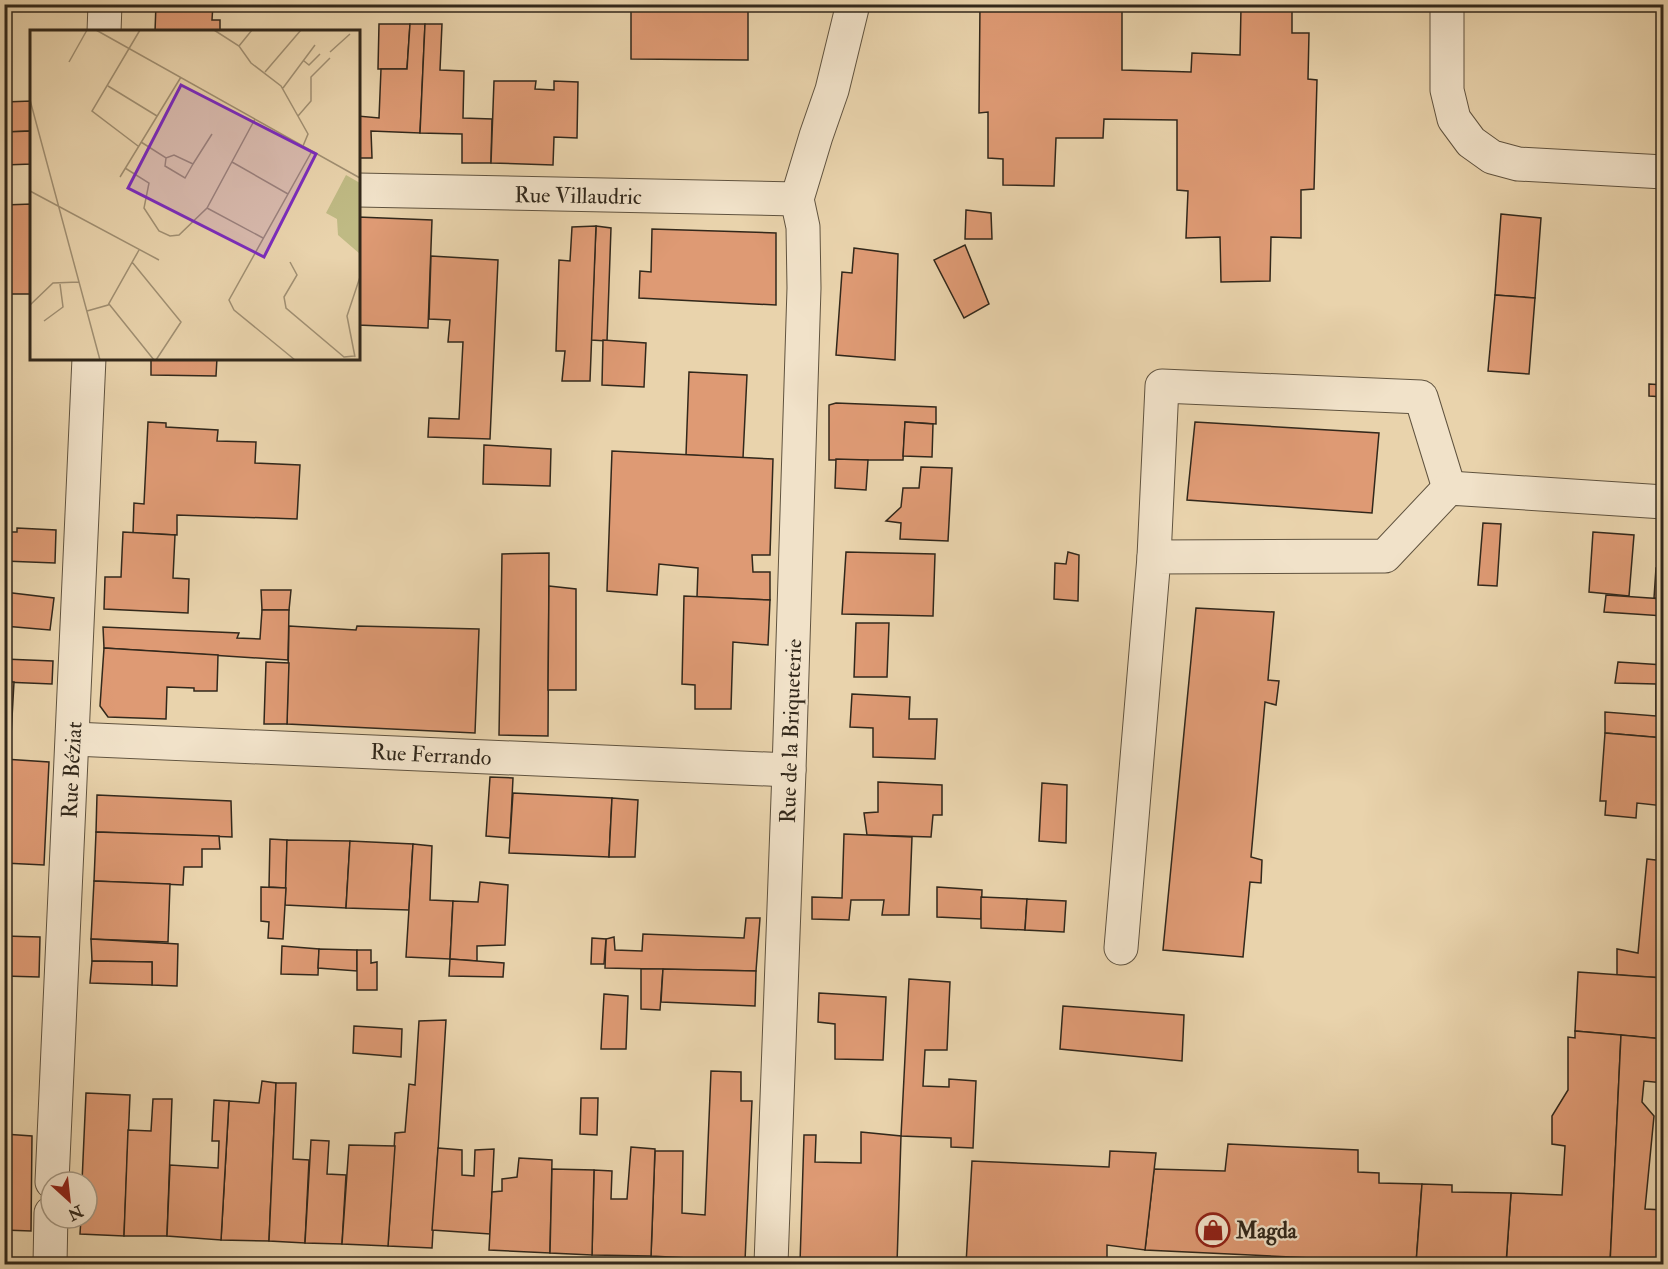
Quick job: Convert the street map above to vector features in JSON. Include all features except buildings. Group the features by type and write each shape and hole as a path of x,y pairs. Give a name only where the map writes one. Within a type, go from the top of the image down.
{"street":[{"path":"104,30 105,4"},
{"path":"797,199 832,90 852,4"},
{"path":"1447,4 1447,90 1454,119 1471,142 1492,156 1518,164 1664,172"},
{"name":"Rue Villaudric","path":"360,190 797,199"},
{"name":"Rue de la Briqueterie","path":"771,1264 804,288 803,227 797,199"},
{"name":"Rue Béziat","path":"53,1170 89,360"},
{"path":"1121,948 1154,558 1162,386 1421,397 1449,488"},
{"path":"1449,488 1664,502"},
{"path":"1154,558 1385,556 1449,488"},
{"name":"Rue Ferrando","path":"73,739 789,770"},
{"path":"50,1264 51,1230"}],"place":[{"name":"Magda","path":"1213,1230"}]}
